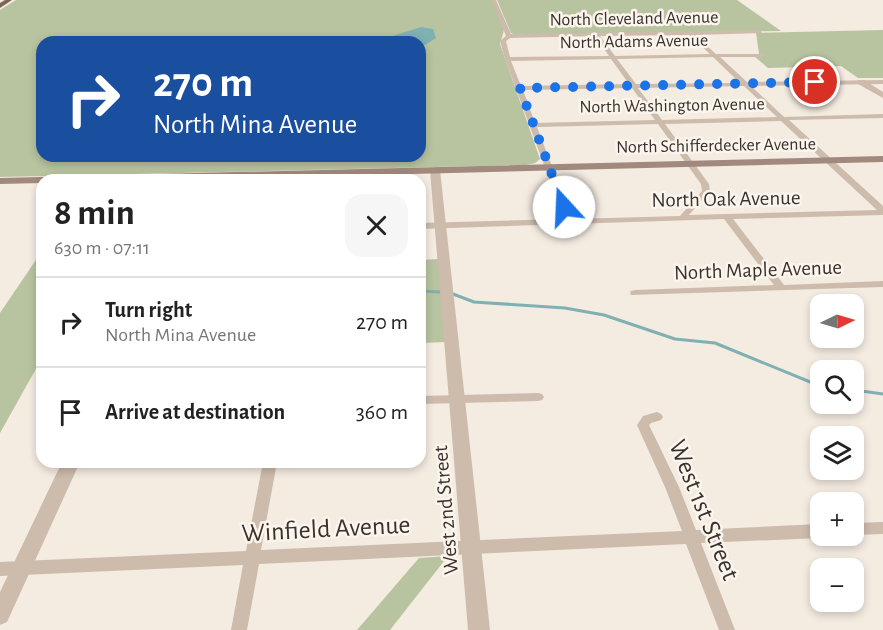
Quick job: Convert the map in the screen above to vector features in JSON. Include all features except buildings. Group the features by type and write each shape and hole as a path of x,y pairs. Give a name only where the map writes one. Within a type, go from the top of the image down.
{"main road":[{"path":"0,6 9,0"},
{"name":"North Schifferdecker Avenue","path":"358,174 883,159"},
{"name":"North Schifferdecker Avenue","path":"0,181 36,180"}],"street":[{"path":"494,0 508,36 503,41 508,60 569,221"},
{"name":"North Cleveland Avenue","path":"508,36 760,32"},
{"path":"690,33 883,212"},
{"path":"596,34 705,184 706,191 683,217"},
{"name":"North Adams Avenue","path":"508,60 761,55"},
{"path":"861,82 883,96"},
{"path":"520,88 883,82"},
{"name":"North Washington Avenue","path":"534,124 883,117"},
{"name":"West 2nd Street","path":"435,170 479,630"},
{"name":"North Oak Avenue","path":"426,226 883,212"},
{"path":"727,217 781,288"},
{"name":"North Maple Avenue","path":"635,293 883,284"},
{"path":"426,400 538,397"},
{"name":"West 1st Street","path":"657,417 647,419 643,425 672,487 727,630"},
{"path":"0,615 68,468"},
{"path":"239,630 269,468"},
{"path":"864,529 883,528"},
{"name":"Winfield Avenue","path":"0,569 810,531"}],"green space":[{"path":"16,0 493,0 504,30 500,44 540,159 526,165 36,174 36,176 0,177 0,10"},
{"path":"497,0 737,0 781,31 516,35 511,33"},
{"path":"883,30 883,78 858,78 841,66 768,68 754,56 759,54 756,33"},
{"path":"439,259 446,342 426,343 426,260"},
{"path":"36,260 36,369 0,433 0,313"},
{"path":"448,556 390,630 357,630 419,558"}],"water":[{"path":"421,27 433,29 436,38 426,44 426,36 393,36"}],"waterway":[{"path":"426,291 440,292"},
{"path":"453,294 474,302 565,308 604,315 675,339 715,343 810,382"},
{"path":"864,391 883,394"}],"route":[{"path":"564,207 520,88 815,82"}]}
